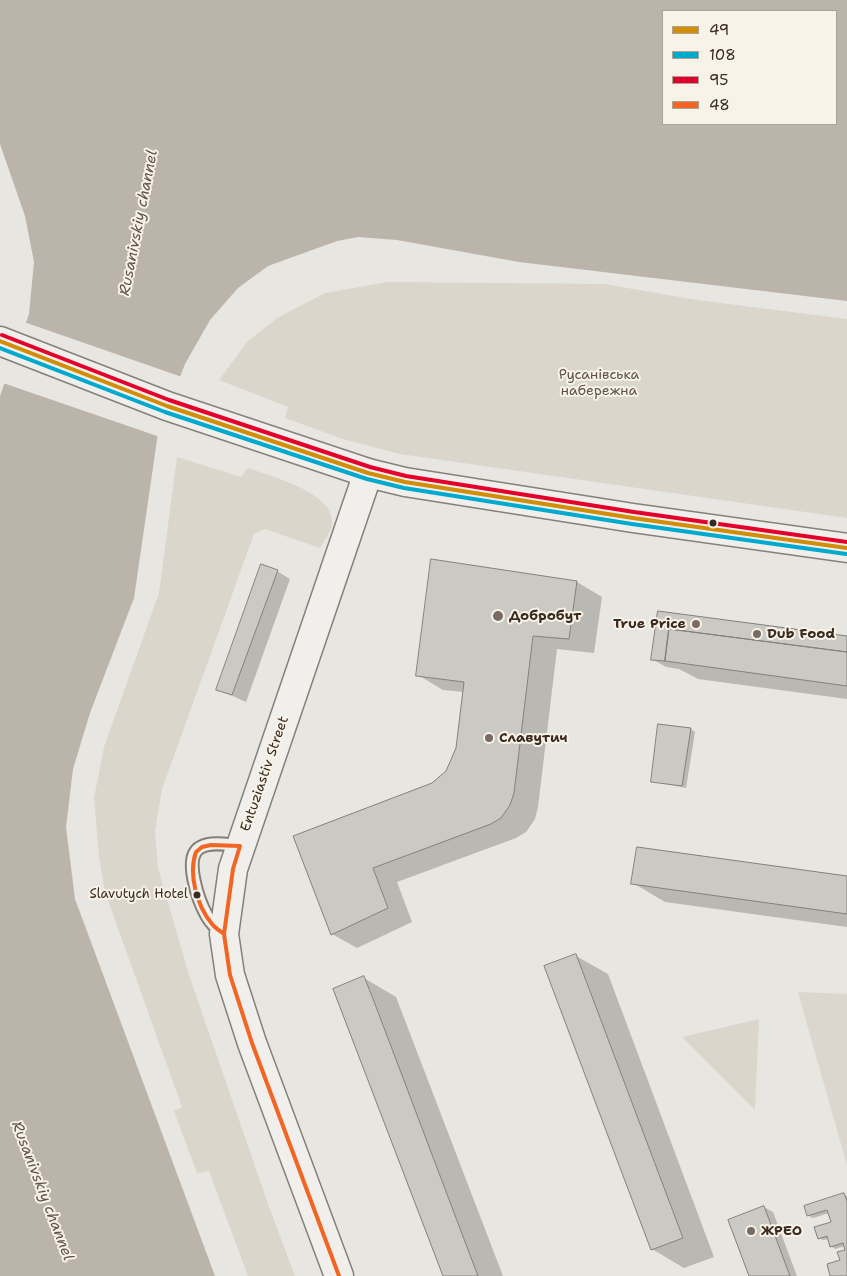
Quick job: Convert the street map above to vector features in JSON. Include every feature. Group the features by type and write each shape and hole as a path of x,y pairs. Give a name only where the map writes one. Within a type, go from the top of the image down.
{"main road":[{"path":"0,341 167,406 368,473 405,482 633,518 847,548"},
{"name":"Entuziastiv Street","path":"339,1276 252,1043 230,974 224,934 233,869 240,846 368,473"}],"lane":[{"path":"224,934 212,924 195,886 192,864 193,854 201,847 217,844 240,846"}],"shaded area":[{"path":"798,992 847,994 847,1165 808,1028"}],"green space":[{"name":"Русанівська набережна","path":"388,282 604,284 697,300 847,319 847,518 400,454 343,439 285,418 288,407 219,380 247,342 277,318 325,293"},
{"path":"177,457 241,477 248,468 300,487 324,503 330,513 332,524 320,548 265,529 254,534 162,789 155,831 158,868 189,975 268,1204 295,1276 248,1276 209,1171 197,1173 174,1111 182,1107 105,892 99,856 94,798 104,747 159,593"},
{"path":"759,1019 755,1110 682,1037"}],"water":[{"name":"Rusanivskiy channel","path":"0,0 847,0 847,301 519,262 397,240 358,237 337,241 268,266 238,288 210,320 185,364 158,433 134,598 90,713 73,769 66,827 75,899 215,1276 0,1276 0,396 29,314 34,262 25,216 0,144"}],"pier":[{"path":"24,322 182,377 160,437 3,383"}],"building":[{"name":"Славутич","path":"431,559 577,581 569,639 533,636 514,793 510,805 501,818 491,824 373,868 388,908 331,935 293,836 432,783 446,771 456,748 464,682 416,676"},
{"path":"261,564 278,570 232,695 216,690"},
{"path":"658,611 847,636 847,652 669,629 665,661 651,660"},
{"path":"669,629 847,652 847,686 665,661"},
{"path":"658,724 691,728 682,786 651,782"},
{"path":"637,847 847,876 847,914 631,884"},
{"path":"576,954 683,1238 651,1250 544,966"},
{"path":"364,976 478,1276 443,1276 333,989"},
{"path":"844,1193 847,1201 847,1276 830,1276 827,1264 840,1260 837,1252 845,1250 843,1243 830,1247 827,1236 818,1239 814,1227 831,1222 827,1210 807,1216 804,1206"},
{"path":"764,1206 790,1276 749,1276 728,1220"}],"transit line":[{"name":"95","path":"2,335 169,400 370,467 406,476 634,512 847,542"},
{"name":"49","path":"0,341 167,406 368,473 405,482 633,518 847,548"},
{"name":"108","path":"0,348 165,412 367,479 404,488 632,524 846,554"},
{"name":"48","path":"211,845 240,846 233,869 224,934 207,917 195,890 193,870 196,852 202,847 211,845"},
{"name":"48","path":"224,934 230,975 252,1043 339,1276"}],"place":[{"name":"Добробут","path":"498,616"},
{"name":"True Price","path":"696,624"},
{"name":"Dub Food","path":"757,634"},
{"name":"Славутич","path":"489,738"},
{"name":"Slavutych Hotel","path":"197,895"},
{"name":"ЖРЕО","path":"751,1231"}]}
